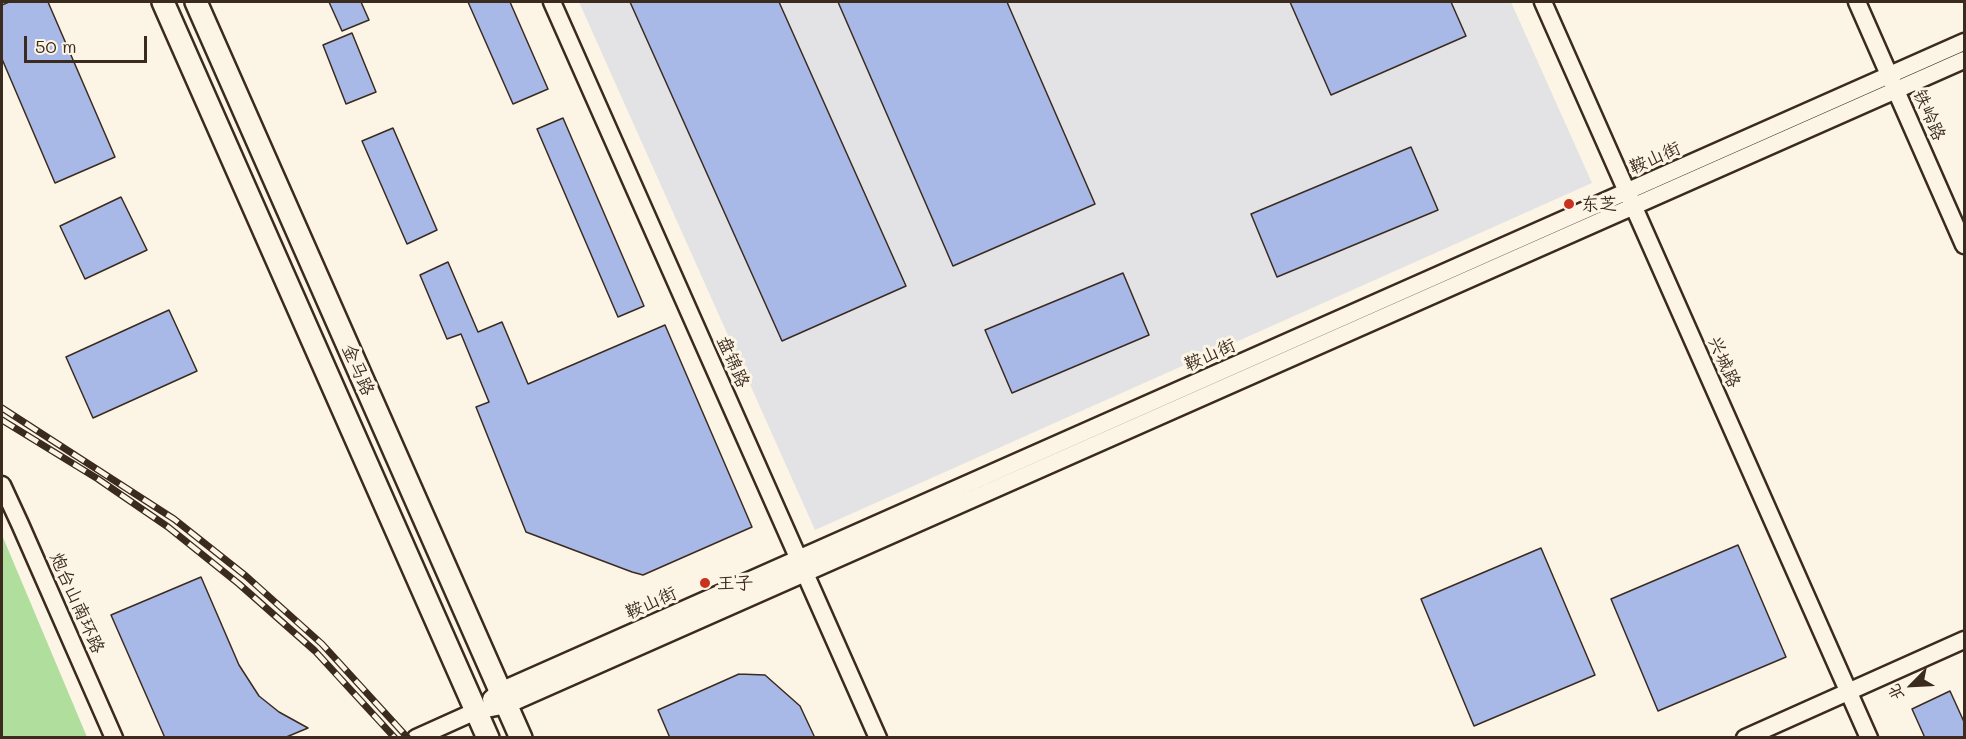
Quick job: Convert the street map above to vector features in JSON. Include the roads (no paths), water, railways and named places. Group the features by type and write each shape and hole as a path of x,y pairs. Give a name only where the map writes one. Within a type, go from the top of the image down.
{"main road":[{"name":"金马路","path":"163,2 488,738"},
{"name":"金马路","path":"196,2 521,738"}],"street":[{"name":"盘锦路","path":"552,2 878,738"},
{"name":"兴城路","path":"1544,2 1869,738"},
{"name":"铁岭路","path":"1857,2 1965,244"},
{"name":"鞍山街","path":"416,738 1893,83 1965,42"},
{"name":"鞍山街","path":"1893,83 1965,60"},
{"name":"炮台山南环路","path":"2,486 114,738"},
{"path":"1745,738 1965,640"}],"railway":[{"path":"2,408 174,519 246,576 322,644 408,738"},
{"path":"2,420 98,479 168,527 239,584 315,651 395,738"}],"place":[{"name":"东芝","path":"1569,204"},
{"name":"王子","path":"705,583"}]}
